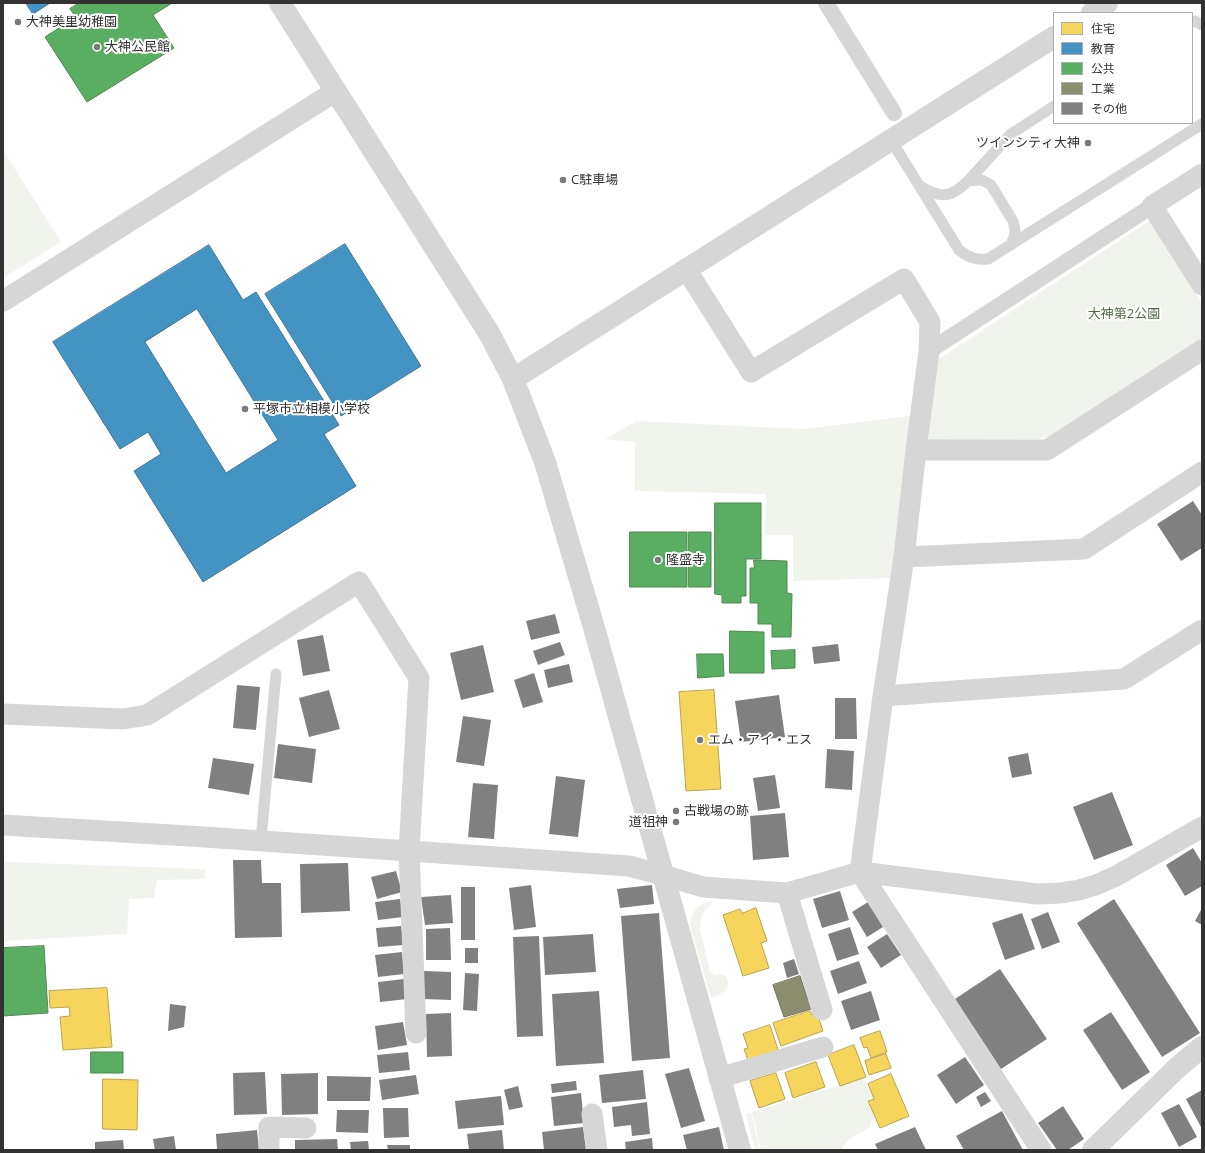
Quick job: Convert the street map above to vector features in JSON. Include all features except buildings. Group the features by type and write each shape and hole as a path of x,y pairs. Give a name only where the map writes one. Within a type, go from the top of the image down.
{"street":[{"path":"280,3 489,333 512,379 545,462 595,631 740,1150"},
{"path":"826,3 894,113"},
{"path":"1094,12 1108,3"},
{"path":"512,379 1053,38"},
{"path":"3,301 336,91"},
{"path":"929,351 1202,174"},
{"path":"1152,206 1202,285"},
{"path":"686,269 751,372 904,279 930,322 929,351 904,557 883,696 860,872 1041,1150"},
{"path":"916,450 1047,450 1202,350"},
{"path":"904,557 1084,549 1202,472"},
{"path":"3,714 123,719 147,715 359,582 419,678 409,851 416,1033"},
{"path":"883,696 1124,679 1202,630"},
{"path":"3,825 261,840 629,866 663,874 703,888 787,893 860,872 1037,894 1061,893 1096,885 1116,876 1202,827"},
{"path":"787,893 822,1010"},
{"path":"719,1078 823,1047"},
{"path":"1093,1150 1177,1068 1201,1051"},
{"path":"592,1114 597,1150"},
{"path":"269,1150 269,1127 306,1128"}],"lane":[{"path":"1193,22 1195,21 1202,25"},
{"path":"920,186 930,192 940,195 951,194 968,181 1010,134 1053,107"},
{"path":"891,140 959,250 967,256 978,260 988,259 1202,124"},
{"path":"968,181 982,180 991,185 1013,221 1015,230 1011,245"},
{"path":"261,840 276,674"}],"green space":[{"path":"3,150 61,242 3,278"},
{"name":"大神第2公園","path":"1149,221 1202,303 1202,341 1057,434 1038,439 928,440 936,361"},
{"path":"910,416 893,578 793,581 793,535 765,535 766,494 635,491 635,442 605,439 636,421 805,429"},
{"path":"3,862 205,869 205,879 157,880 154,898 129,899 127,934 3,941"},
{"path":"713,901 702,915 700,929 710,971 714,975 720,974 726,976 728,985 723,992 711,998 690,925 697,908"},
{"path":"864,1078 872,1097 867,1100 875,1118 872,1120 869,1128 853,1136 844,1145 842,1150 761,1150 752,1112"},
{"path":"751,1113 760,1150 755,1150 746,1114"}],"place":[{"name":"大神美里幼稚園","path":"18,22"},
{"name":"大神公民館","path":"97,47"},
{"name":"ツインシティ大神","path":"1088,143"},
{"name":"C駐車場","path":"563,180"},
{"name":"平塚市立相模小学校","path":"245,409"},
{"name":"隆盛寺","path":"658,560"},
{"name":"エム・アイ・エス","path":"700,740"},
{"name":"古戦場の跡","path":"676,811"},
{"name":"道祖神","path":"676,822"}]}
